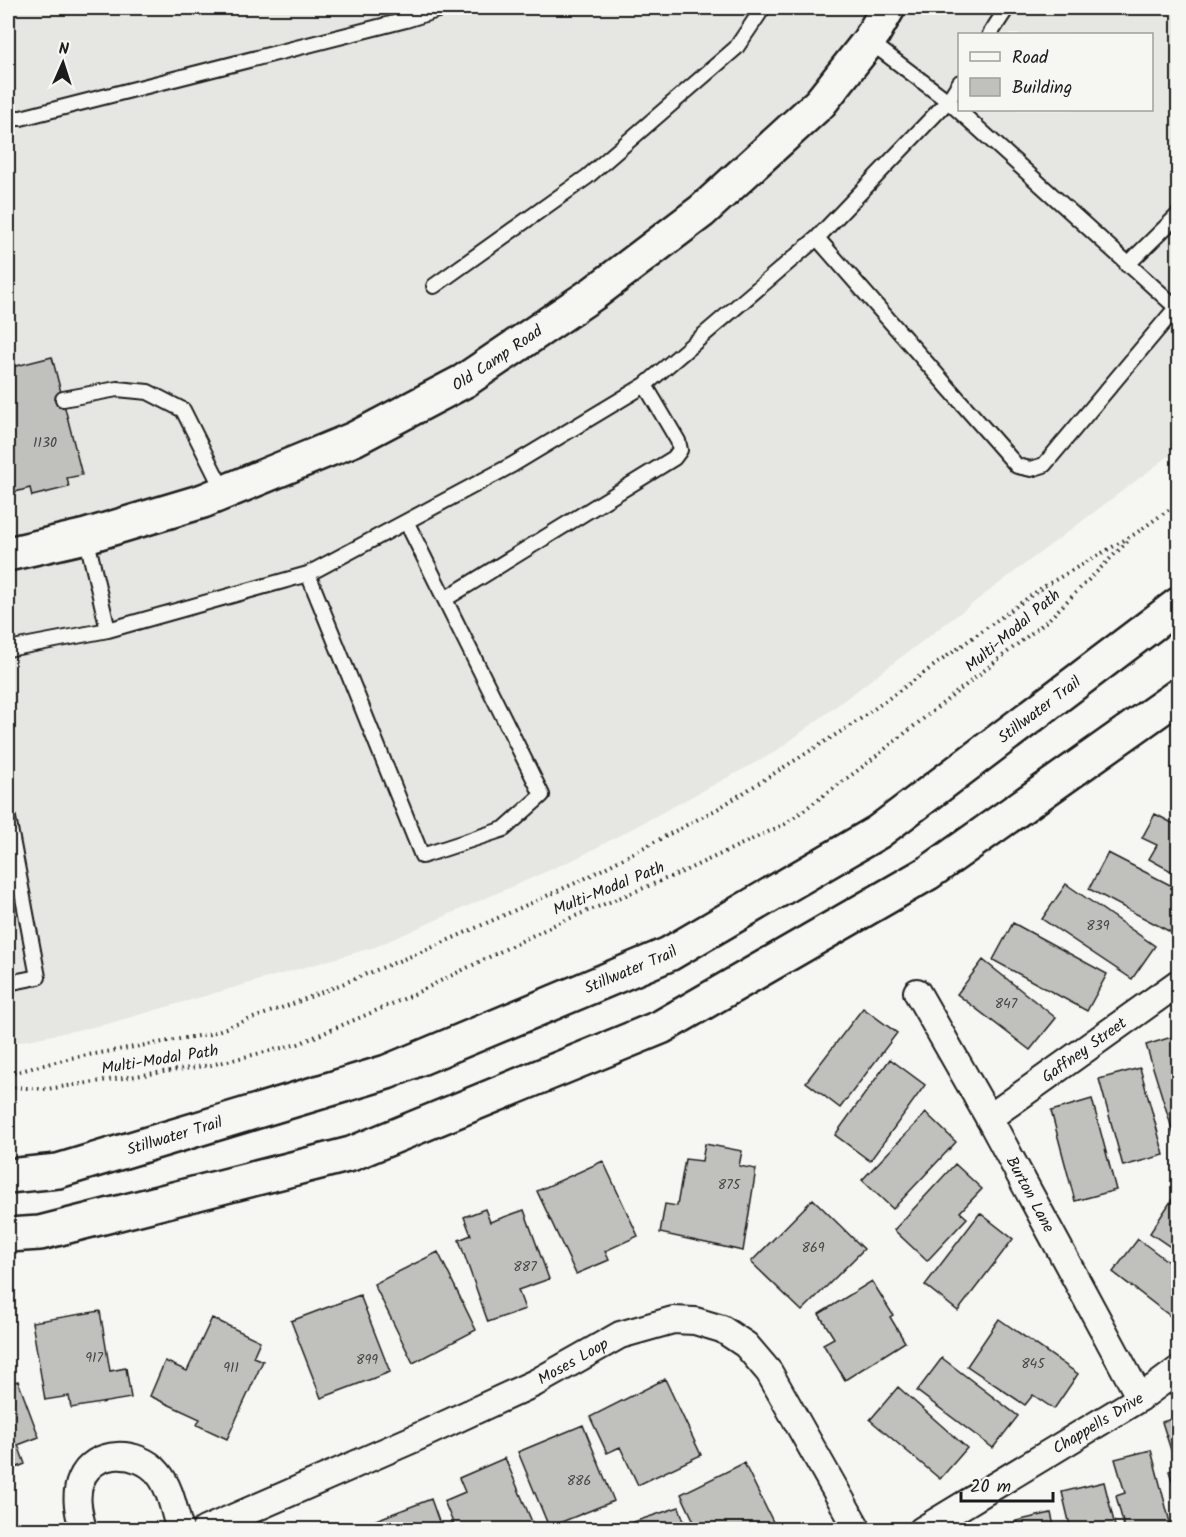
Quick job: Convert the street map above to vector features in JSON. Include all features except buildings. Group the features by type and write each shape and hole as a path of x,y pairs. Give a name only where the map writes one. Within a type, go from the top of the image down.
{"main road":[{"name":"Old Camp Road","path":"8,554 86,536 203,501 354,439 464,381 594,293 702,210 820,103 869,41 888,8"},
{"name":"Stillwater Trail","path":"8,1176 58,1172 387,1072 669,954 878,832 1179,605"},
{"path":"8,1235 40,1233 351,1154 661,1026 928,873 1179,696"}],"street":[{"name":"Gaffney Street","path":"989,1118 1179,982"},
{"name":"Burton Lane","path":"917,992 989,1118 1140,1398"},
{"name":"Moses Loop","path":"205,1530 535,1383 620,1335 673,1320 694,1321 722,1329 746,1345 769,1372 858,1530"},
{"name":"Chappells Drive","path":"922,1530 1140,1398 1179,1370"},
{"path":"83,1530 77,1501 81,1478 98,1461 124,1455 136,1457 159,1474 180,1530"}],"lane":[{"path":"8,118 44,113 444,8"},
{"path":"434,286 587,177 736,48 763,8"},
{"path":"991,33 1007,8"},
{"path":"869,41 958,110"},
{"path":"8,649 108,630 308,574 512,465 645,385 818,238 948,101 958,85"},
{"path":"818,238 1017,466 1031,469 1044,465 1177,309 959,111"},
{"path":"1127,265 1179,215"},
{"path":"445,599 674,458 680,450 678,441 645,385"},
{"path":"63,399 117,389 148,392 183,410 224,492"},
{"path":"308,574 422,856 504,829 542,795 407,523"},
{"path":"86,536 108,630"},
{"path":"8,818 38,977 8,983"}],"path":[{"name":"Multi-Modal Path","path":"8,1074 71,1058 208,1034 295,1003 431,948 582,880 719,808 768,778 856,722 1043,587 1135,534 1179,503"},
{"name":"Multi-Modal Path","path":"8,1087 47,1089 188,1069 298,1044 408,998 556,924 680,873 785,824 861,768 1048,620 1135,534"}],"shaded area":[{"path":"8,8 1178,8 1178,449 775,752 579,857 375,947 107,1024 8,1044"}]}
